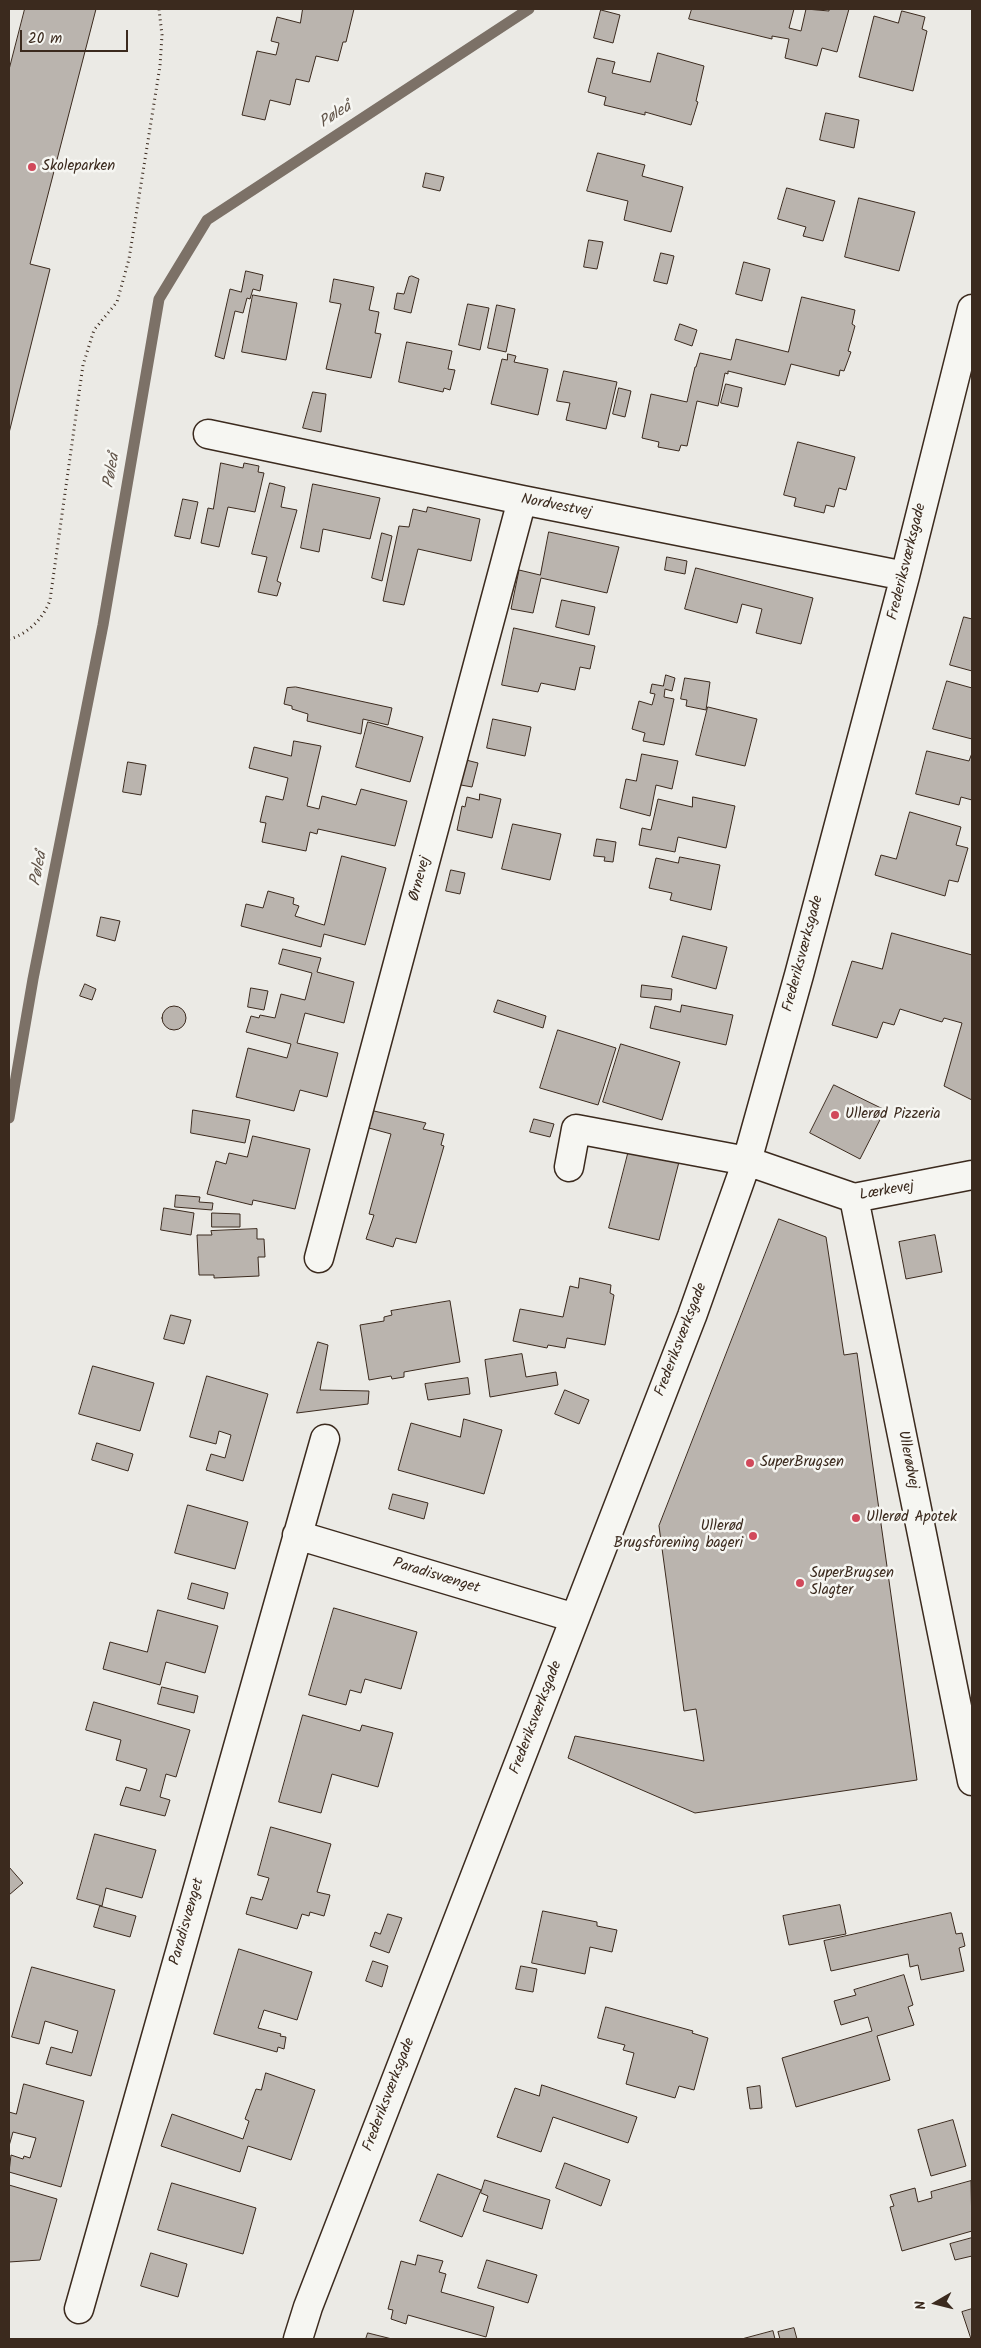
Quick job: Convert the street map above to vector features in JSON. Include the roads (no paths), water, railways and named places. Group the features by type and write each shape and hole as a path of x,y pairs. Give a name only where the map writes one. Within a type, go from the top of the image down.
{"street":[{"name":"Frederiksværksgade","path":"298,2339 311,2298 692,1316 747,1161 799,975 969,338 972,309"},
{"name":"Nordvestvej","path":"208,434 522,500 905,576"},
{"name":"Ørnevej","path":"319,1258 522,500"},
{"name":"Lærkevej","path":"569,1168 576,1129 747,1161 854,1198 972,1176"},
{"name":"Ullerødvej","path":"854,1198 972,1781"},
{"name":"Paradisvænget","path":"79,2309 325,1438"},
{"name":"Paradisvænget","path":"298,1535 575,1618"}],"waterway":[{"name":"Pøleå","path":"9,1118 33,979 103,625 159,299 207,220 529,9"}],"place":[{"name":"Skoleparken","path":"32,167"},
{"name":"Ullerød Pizzeria","path":"835,1115"},
{"name":"SuperBrugsen","path":"750,1463"},
{"name":"Ullerød Apotek","path":"856,1518"},
{"name":"Ullerød Brugsforening bageri","path":"753,1536"},
{"name":"SuperBrugsen Slagter","path":"800,1583"}]}
